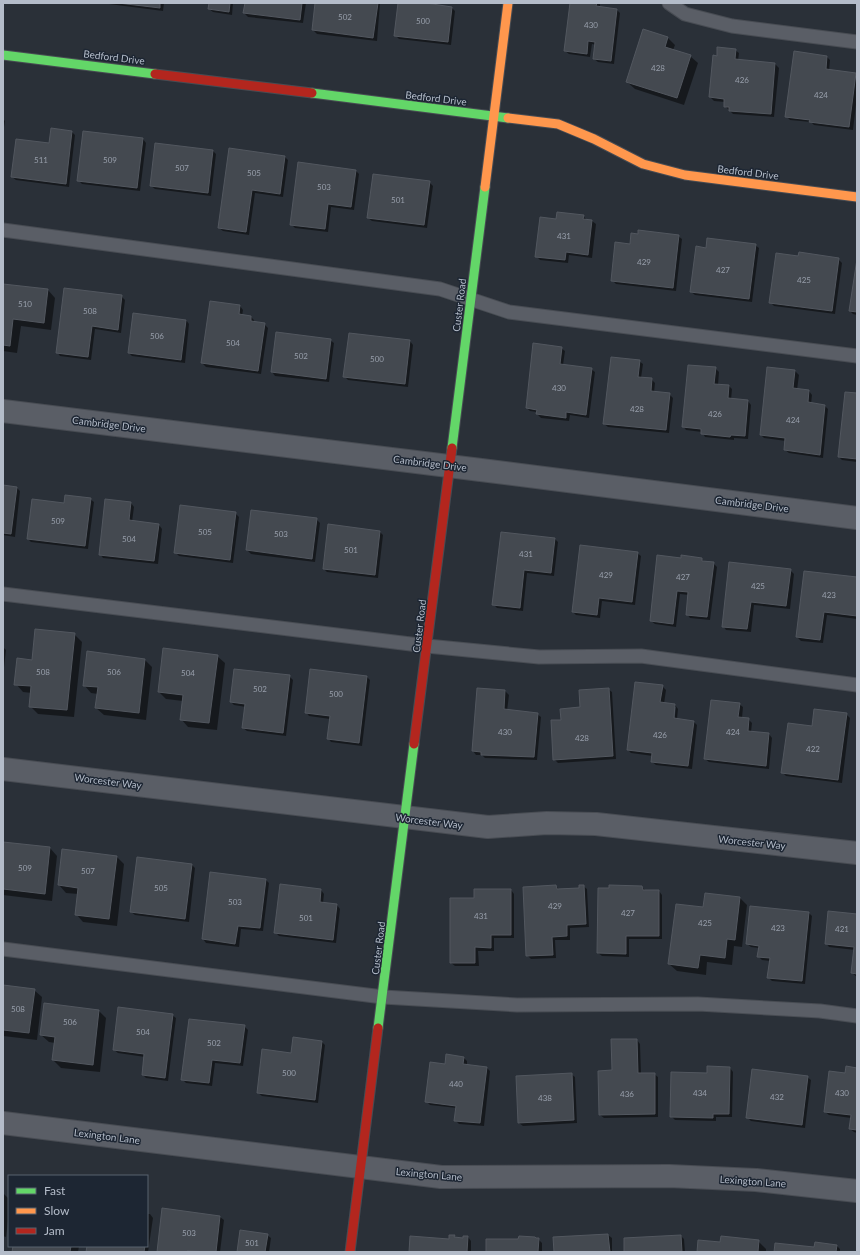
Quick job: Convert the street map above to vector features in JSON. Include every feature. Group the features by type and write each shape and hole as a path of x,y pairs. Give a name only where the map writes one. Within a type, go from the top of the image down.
{"street":[{"name":"Custer Road","path":"350,1252 508,3"},
{"name":"Bedford Drive","path":"3,55 558,124 594,139 643,164 685,175 857,197"},
{"name":"Cambridge Drive","path":"3,410 857,518"},
{"name":"Worcester Way","path":"3,769 488,827 547,823 596,824 857,853"},
{"name":"Lexington Lane","path":"3,1123 441,1177 670,1176 748,1180 857,1192"}],"lane":[{"path":"669,3 685,14 732,26 857,42"},
{"path":"3,230 440,289 509,312 857,356"},
{"path":"3,594 427,646 540,657 641,656 857,685"},
{"path":"3,949 383,997 517,1005 698,1004 820,1011 857,1016"}],"building":[{"path":"118,3 160,3 160,8"},
{"path":"209,3 230,3 229,12 208,9"},
{"path":"245,3 302,3 300,20 243,13"},
{"path":"315,3 378,3 373,38 312,30"},
{"path":"398,3 426,3 452,7 448,42 394,36"},
{"path":"570,3 597,3 596,6 617,9 611,61 593,59 595,42 588,41 587,54 564,51"},
{"path":"643,29 668,37 665,47 691,55 677,98 626,82"},
{"path":"717,47 736,49 735,59 775,63 771,114 729,111 729,107 724,107 724,99 709,97 713,55 717,56"},
{"path":"794,51 827,56 826,69 856,73 849,127 809,122 810,120 785,117"},
{"path":"51,128 72,131 66,184 11,177 16,139 49,143"},
{"path":"83,131 143,138 137,188 77,181"},
{"path":"155,143 213,150 208,193 150,186"},
{"path":"229,148 285,156 280,194 252,190 246,232 218,228"},
{"path":"298,162 356,170 351,207 328,204 325,229 290,225"},
{"path":"373,174 430,181 424,225 367,218"},
{"path":"557,212 584,215 583,219 592,220 588,255 566,252 565,260 535,257 540,217 556,219"},
{"path":"638,230 679,235 673,288 611,281 615,242 630,244 631,233 638,234"},
{"path":"707,238 756,244 749,299 690,292 696,246 706,248"},
{"path":"799,252 839,258 832,311 769,303 776,253 798,256"},
{"path":"857,259 857,312 849,311"},
{"path":"3,284 48,289 44,323 13,319 10,346 3,345"},
{"path":"64,288 122,295 118,330 92,326 88,357 56,353"},
{"path":"210,301 240,305 239,314 251,316 251,321 265,323 258,371 201,363"},
{"path":"133,313 186,320 181,360 128,353"},
{"path":"276,332 331,339 326,379 271,372"},
{"path":"349,333 410,340 405,384 343,377"},
{"path":"533,343 562,347 560,364 592,368 586,415 566,412 566,418 536,414 537,410 526,408"},
{"path":"611,357 640,360 638,377 652,378 651,391 670,393 666,430 603,424"},
{"path":"688,365 716,367 714,384 729,385 728,398 748,400 745,436 731,435 730,437 701,434 701,429 682,427"},
{"path":"767,367 795,370 793,388 809,390 808,402 825,405 820,455 784,450 785,438 760,435"},
{"path":"845,392 857,393 857,459 838,457"},
{"path":"3,485 17,487 11,534 3,533"},
{"path":"65,495 91,498 85,546 27,539 32,499 64,503"},
{"path":"105,499 131,502 129,520 159,524 154,561 99,555"},
{"path":"180,505 236,512 230,560 174,553"},
{"path":"251,510 317,518 312,559 246,550"},
{"path":"328,524 380,531 375,575 323,569"},
{"path":"501,532 555,538 551,573 524,570 520,608 492,605"},
{"path":"580,545 638,552 632,602 599,598 597,615 572,612"},
{"path":"657,555 681,558 681,555 702,558 702,561 714,562 707,617 686,615 688,592 677,591 673,624 650,621"},
{"path":"729,562 791,569 786,606 751,602 747,629 722,627"},
{"path":"804,571 857,577 857,616 824,612 820,640 796,637"},
{"path":"35,629 75,633 67,710 29,707 31,686 14,685 17,658 32,660"},
{"path":"163,648 218,655 209,723 180,720 183,695 158,692"},
{"path":"87,651 145,659 139,713 95,708 98,687 83,686"},
{"path":"234,669 290,675 283,733 242,728 245,704 230,702"},
{"path":"310,669 367,676 359,743 327,739 330,716 305,713"},
{"path":"635,682 663,685 660,702 675,704 674,718 694,721 688,766 651,762 652,753 627,750"},
{"path":"477,688 505,690 504,709 538,713 534,757 481,755 481,752 472,751"},
{"path":"609,688 613,756 553,760 551,720 561,720 560,709 580,707 579,690"},
{"path":"711,700 740,703 738,717 749,718 748,731 769,733 766,766 704,759"},
{"path":"814,709 847,713 838,780 781,773 788,723 812,726"},
{"path":"3,842 50,847 45,894 3,889"},
{"path":"62,849 117,856 109,919 75,915 78,888 58,885"},
{"path":"137,857 192,864 185,919 130,912"},
{"path":"210,872 266,879 260,928 238,926 235,944 202,939"},
{"path":"280,884 321,889 320,902 337,904 333,940 274,933"},
{"path":"556,885 557,889 579,888 579,885 584,885 586,924 567,925 567,936 552,937 553,955 526,956 523,887"},
{"path":"609,885 642,886 643,890 659,890 659,936 626,936 626,954 597,953 598,888 609,888"},
{"path":"474,889 511,889 511,935 491,935 491,948 475,947 475,963 450,963 450,898 474,898"},
{"path":"705,893 740,897 735,940 727,939 725,958 700,955 698,968 668,964 676,904 703,907"},
{"path":"750,906 809,912 802,981 767,978 770,958 757,957 759,946 746,944"},
{"path":"828,911 857,914 857,974 851,973 854,947 825,944"},
{"path":"3,985 35,989 29,1033 3,1030"},
{"path":"44,1003 99,1010 93,1065 52,1060 55,1037 40,1035"},
{"path":"118,1007 173,1014 165,1078 142,1075 144,1054 113,1050"},
{"path":"189,1019 245,1025 240,1063 212,1060 209,1083 181,1080"},
{"path":"293,1037 322,1041 315,1100 257,1093 262,1049 291,1053"},
{"path":"611,1039 637,1039 638,1073 655,1073 655,1114 599,1115 598,1071 612,1070"},
{"path":"446,1054 464,1057 463,1064 487,1067 480,1123 454,1121 456,1106 425,1102 430,1062 445,1064"},
{"path":"707,1066 730,1067 729,1114 713,1114 713,1118 670,1117 671,1072 707,1073"},
{"path":"846,1066 857,1068 857,1130 849,1129 851,1115 824,1112 829,1071 845,1073"},
{"path":"752,1069 808,1076 802,1125 746,1118"},
{"path":"572,1073 574,1120 518,1123 516,1076"},
{"path":"162,1208 220,1216 216,1252 157,1252"},
{"path":"240,1230 268,1234 265,1252 237,1252"},
{"path":"608,1234 610,1252 554,1252 553,1237"},
{"path":"449,1235 455,1235 454,1237 463,1238 463,1236 468,1236 467,1252 409,1252 410,1236 449,1239"},
{"path":"681,1235 682,1252 624,1252 624,1238"},
{"path":"519,1236 539,1238 538,1252 486,1252 486,1239 518,1239"},
{"path":"721,1236 759,1240 758,1252 697,1252 698,1240 720,1242"},
{"path":"815,1242 837,1245 836,1252 774,1252 775,1243 814,1247"},
{"path":"13,1247 71,1247 70,1252 12,1252"},
{"path":"87,1247 145,1247 144,1252 86,1252"}],"traffic: fast":[{"path":"3,55 155,74"},
{"path":"312,93 508,118"},
{"path":"452,448 485,187"},
{"path":"378,1028 414,744"}],"traffic: slow":[{"path":"485,187 508,3"},
{"path":"508,118 558,124 594,139 643,164 685,175 857,197"}],"traffic: jam":[{"path":"155,74 312,93"},
{"path":"414,744 452,448"},
{"path":"350,1252 378,1028"}]}
